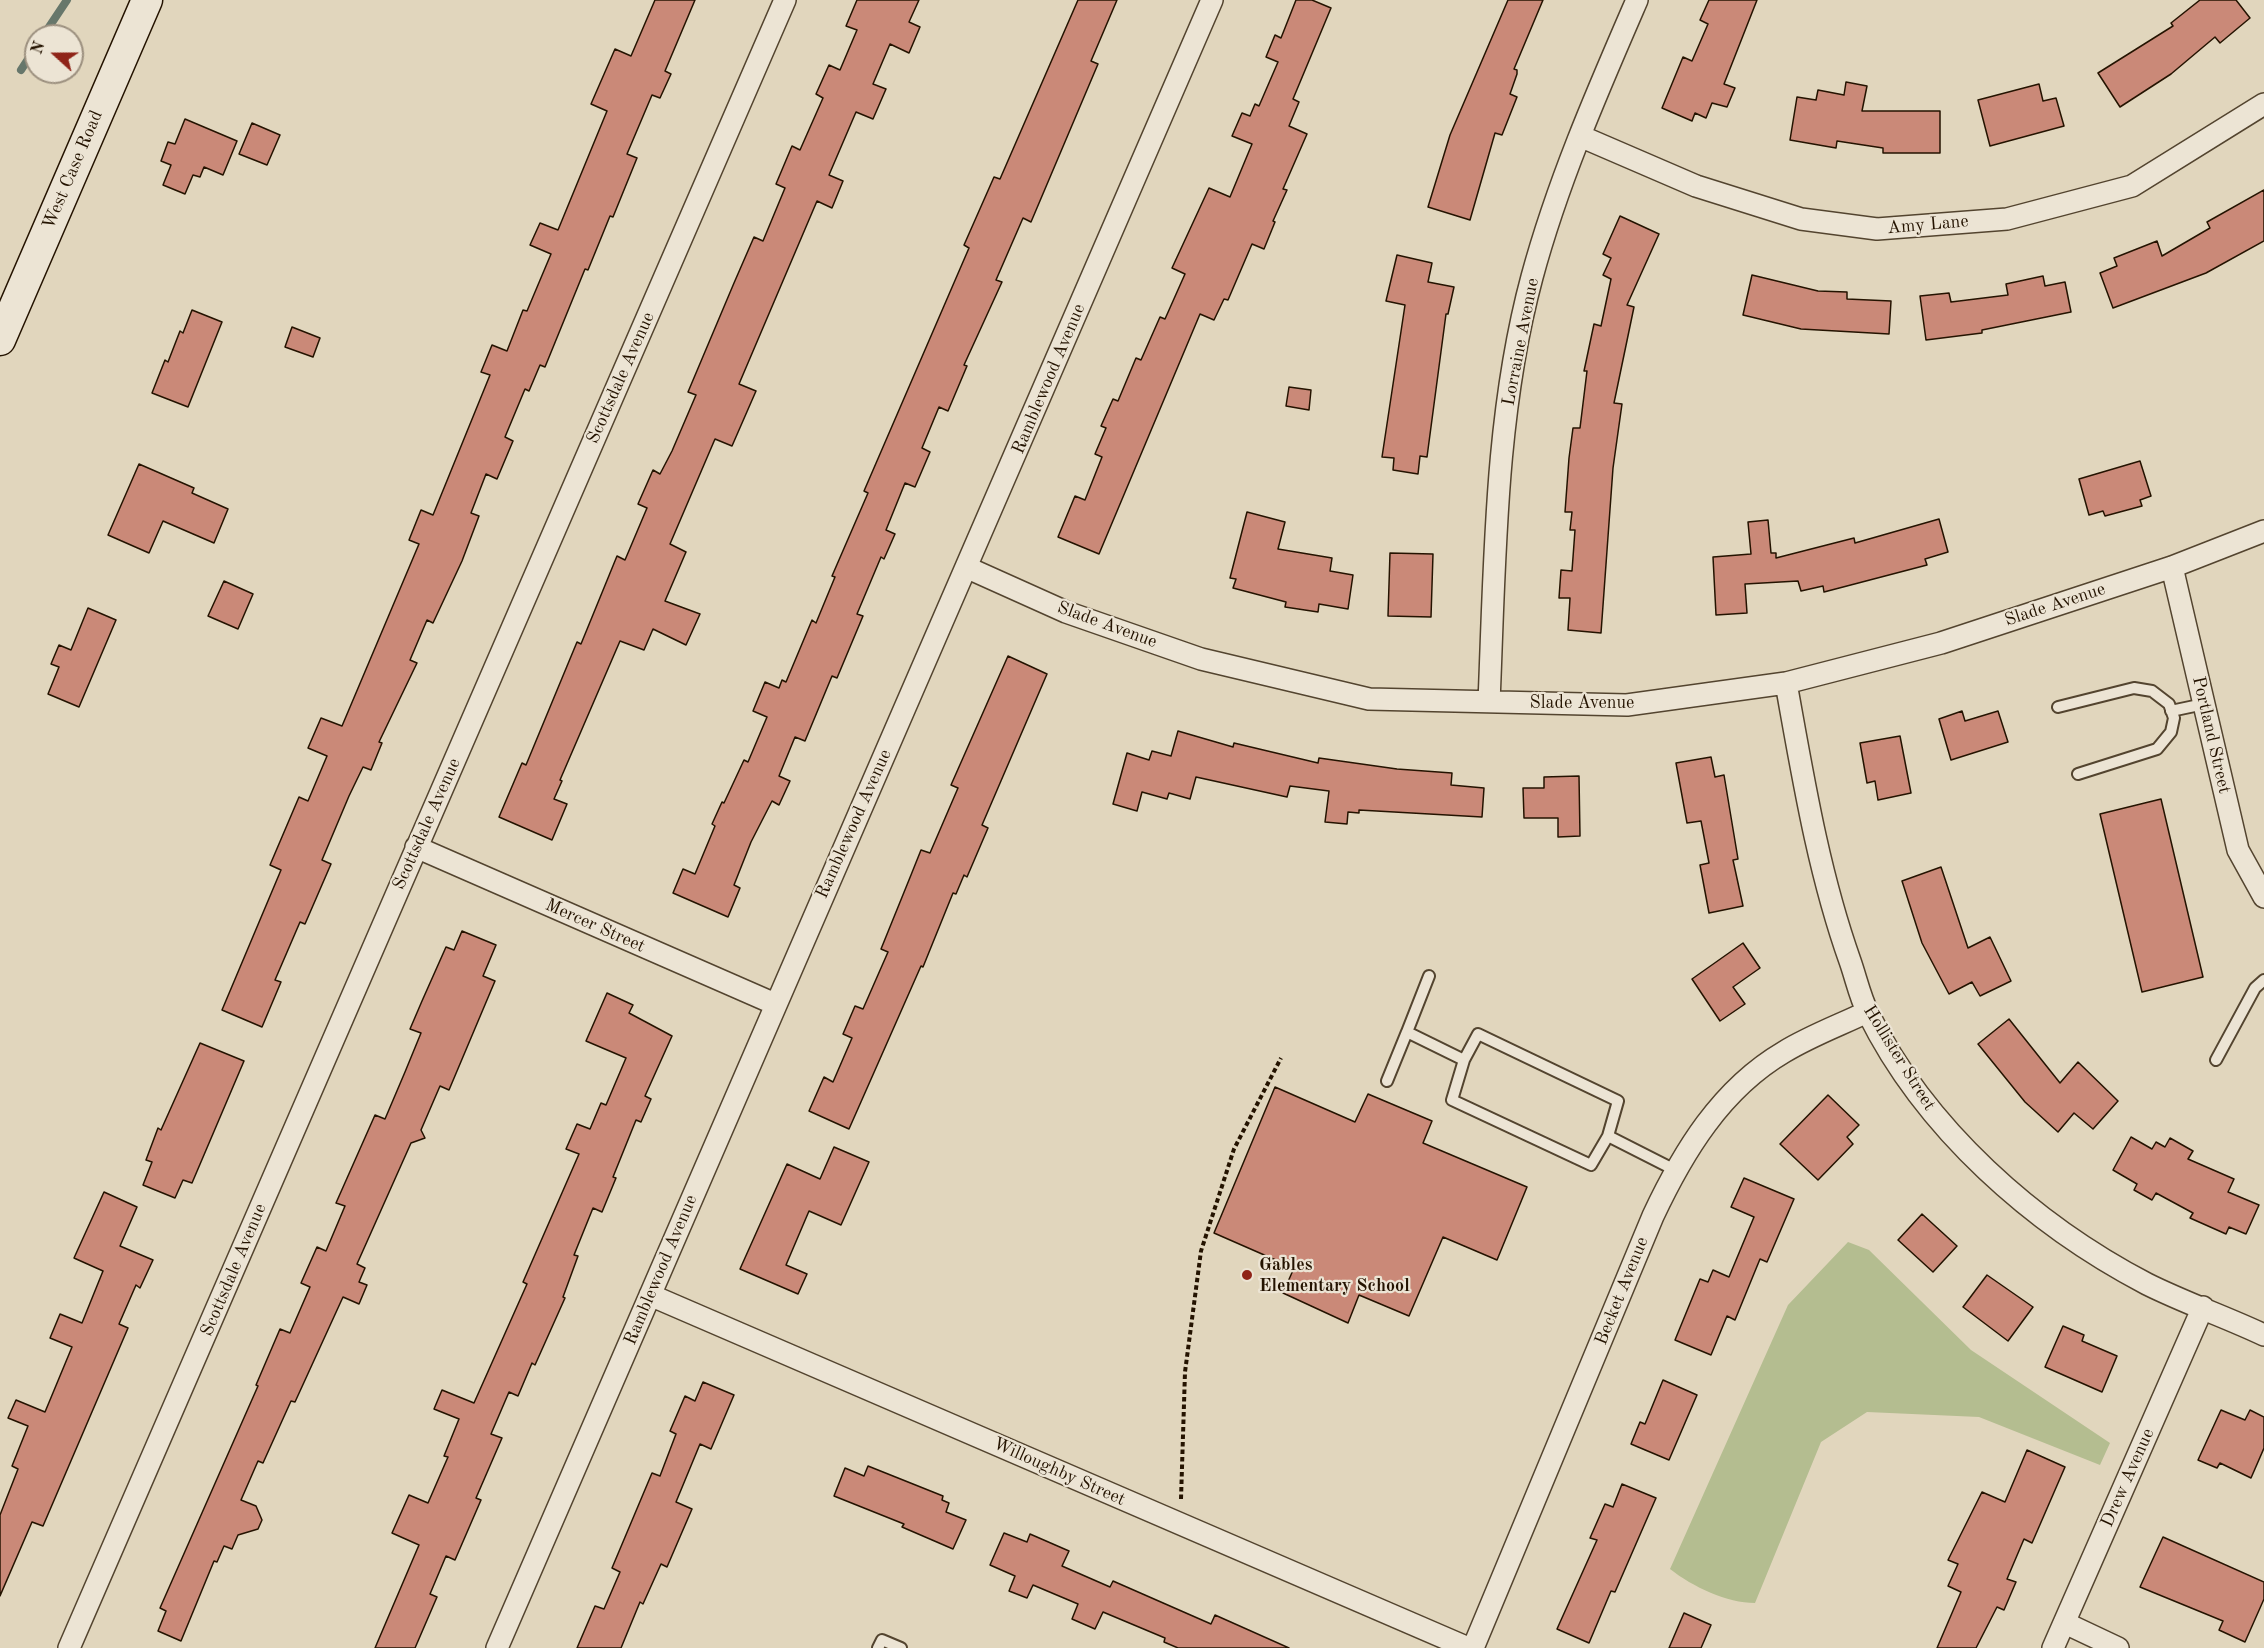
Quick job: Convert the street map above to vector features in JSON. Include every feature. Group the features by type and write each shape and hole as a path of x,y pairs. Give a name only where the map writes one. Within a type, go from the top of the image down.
{"main road":[{"name":"West Case Road","path":"0,340 147,0"}],"street":[{"name":"Scottsdale Avenue","path":"69,1648 785,0"},
{"name":"Ramblewood Avenue","path":"497,1648 775,1004 968,568 1212,0"},
{"name":"Lorraine Avenue","path":"1489,702 1495,533 1518,339 1535,267 1580,136 1637,0"},
{"name":"Amy Lane","path":"1580,136 1696,186 1801,219 1877,229 2007,219 2132,186 2264,104"},
{"name":"Slade Avenue","path":"968,568 1066,612 1201,659 1368,699 1628,705 1786,683 1941,642 2172,567 2264,531"},
{"name":"Portland Street","path":"2172,567 2238,850 2264,897"},
{"name":"Hollister Street","path":"1786,683 1818,850 1836,922 1868,1012 1925,1105 1981,1165 2087,1249 2149,1284 2264,1335"},
{"name":"Mercer Street","path":"416,847 775,1004"},
{"name":"Becket Avenue","path":"1473,1648 1653,1216 1675,1170 1705,1124 1738,1086 1783,1052 1868,1012"},
{"name":"Willoughby Street","path":"650,1295 1468,1648"},
{"name":"Drew Avenue","path":"2054,1648 2203,1307"},
{"path":"2065,1623 2118,1648"}],"lane":[{"path":"2058,706 2134,688 2152,691 2169,704 2174,718 2171,732 2157,749 2078,774"},
{"path":"2171,711 2204,704"},
{"path":"1387,1081 1429,976"},
{"path":"2216,1060 2255,988 2264,980"},
{"path":"1407,1032 1464,1060"},
{"path":"1478,1034 1618,1101 1608,1136 1591,1165 1452,1100 1464,1060 1478,1034"},
{"path":"1608,1136 1675,1170"},
{"path":"878,1648 882,1640 900,1648"}],"path":[{"path":"1180,1525 1185,1372 1201,1251 1234,1149 1281,1058"}],"green space":[{"path":"1848,1242 1869,1250 1971,1350 2110,1443 2100,1465 1979,1417 1867,1412 1821,1442 1755,1603 1722,1597 1700,1588 1670,1569 1788,1305"}],"building":[{"path":"655,0 695,0 665,71 671,74 660,98 652,95 627,154 637,158 613,217 610,216 588,270 585,269 545,367 540,365 529,391 525,389 505,437 513,441 497,479 486,474 471,513 479,516 462,561 433,623 427,620 410,660 417,663 379,742 382,743 371,770 363,767 349,796 322,860 331,864 305,924 300,922 275,980 281,982 262,1027 222,1010 281,870 270,865 299,797 308,801 327,756 308,748 321,718 342,726 419,544 409,540 421,510 433,515 490,375 481,372 492,345 507,351 523,310 527,311 551,254 530,245 540,223 558,230 607,111 591,104 615,49 631,56"},
{"path":"857,0 919,0 909,22 920,27 909,53 890,44 873,84 886,89 873,119 856,112 829,175 843,181 832,208 817,201 739,384 756,391 732,446 715,439 670,544 686,552 665,601 700,614 686,645 653,629 644,650 620,641 560,780 562,781 554,799 567,804 552,840 499,817 522,763 526,765 577,642 581,644 617,556 625,560 647,508 638,504 653,470 660,474 672,451 696,395 688,392 734,283 754,237 763,241 785,188 776,184 792,146 800,150 823,98 816,94 829,65 840,70 857,30 846,26"},
{"path":"1078,0 1117,0 1091,61 1098,64 1031,222 1023,218 996,280 1002,282 964,365 967,366 948,411 939,407 922,448 930,452 915,487 905,483 886,530 895,534 884,559 881,557 857,614 863,616 837,678 832,676 805,741 795,737 779,776 790,781 779,805 772,801 751,842 734,885 740,888 728,917 673,893 683,869 695,874 715,826 712,824 722,802 724,803 744,760 748,762 767,717 753,711 765,682 779,688 782,680 786,682 812,620 816,623 835,577 832,576 868,493 864,491 969,248 964,245 994,177 1000,179"},
{"path":"1296,0 1312,0 1331,8 1293,99 1299,102 1289,126 1307,134 1283,189 1287,190 1264,249 1252,244 1228,300 1224,299 1214,320 1200,314 1099,554 1058,537 1075,496 1085,500 1102,457 1095,454 1106,428 1101,426 1113,399 1118,401 1136,358 1141,360 1160,317 1165,319 1185,274 1172,268 1209,188 1230,197 1252,144 1232,136 1242,113 1250,116 1255,104 1259,106 1278,62 1266,57 1275,35 1281,38"},
{"path":"1508,0 1543,0 1514,69 1517,70 1517,74 1510,94 1517,97 1502,135 1495,133 1470,220 1428,207 1450,135"},
{"path":"1709,0 1757,0 1724,84 1735,88 1727,107 1712,103 1706,118 1695,113 1692,121 1662,108 1683,57 1692,61 1708,24 1700,20"},
{"path":"2200,0 2236,0 2250,18 2220,43 2215,37 2171,74 2120,107 2098,73 2173,26 2171,23"},
{"path":"1846,82 1867,86 1862,111 1940,111 1940,153 1883,153 1883,148 1837,141 1836,148 1790,140 1797,97 1816,100 1818,90 1844,95"},
{"path":"2039,84 2043,101 2056,98 2064,126 1990,146 1978,100"},
{"path":"185,119 237,141 223,175 204,167 200,177 193,175 185,194 163,185 171,165 161,161 168,142 175,144"},
{"path":"252,123 280,135 267,165 239,154"},
{"path":"2264,190 2264,241 2206,273 2113,308 2100,273 2117,266 2114,258 2157,241 2162,256 2210,228 2207,222"},
{"path":"1620,216 1659,234 1627,305 1634,307 1614,403 1622,404 1613,468 1601,633 1568,630 1570,598 1559,598 1561,570 1572,571 1575,530 1570,530 1572,512 1565,512 1573,428 1580,428 1587,371 1584,371 1594,324 1601,326 1611,279 1603,275 1611,258 1603,254"},
{"path":"1397,255 1432,263 1428,282 1454,287 1448,314 1446,314 1427,457 1420,456 1418,474 1393,470 1394,458 1382,457 1405,305 1386,301"},
{"path":"1752,275 1818,291 1847,292 1847,299 1891,301 1889,334 1801,329 1743,315"},
{"path":"2043,276 2045,286 2065,282 2071,312 1982,330 1982,333 1926,340 1920,296 1949,293 1951,302 2008,295 2006,284"},
{"path":"192,310 222,322 188,407 152,393 165,360 168,362 180,331 183,333"},
{"path":"292,327 320,338 313,357 285,347"},
{"path":"1289,387 1311,390 1309,410 1286,406"},
{"path":"2140,461 2151,496 2140,500 2142,506 2105,516 2103,511 2089,515 2079,479"},
{"path":"139,464 194,488 192,493 228,509 214,543 163,521 149,553 108,535"},
{"path":"1247,512 1285,522 1278,549 1332,558 1330,571 1353,575 1348,609 1319,604 1318,612 1285,607 1286,602 1233,588 1236,579 1230,578"},
{"path":"1939,519 1948,552 1925,559 1927,565 1824,592 1823,586 1801,591 1798,581 1745,584 1747,613 1716,615 1713,557 1751,554 1748,522 1768,520 1771,553 1776,553 1776,558 1854,538 1855,543"},
{"path":"1390,553 1433,554 1431,617 1388,616"},
{"path":"224,581 253,594 238,629 208,616"},
{"path":"88,608 116,620 79,707 48,694 59,667 51,664 59,645 71,650"},
{"path":"1008,656 1047,674 982,825 988,828 967,877 964,875 956,894 953,893 923,967 921,966 849,1129 809,1111 824,1077 833,1082 852,1038 843,1034 855,1006 863,1009 888,952 881,949 921,850 930,853 958,788 951,785"},
{"path":"1962,711 1965,721 1998,711 2008,742 1951,760 1939,719"},
{"path":"1178,731 1233,747 1234,743 1318,763 1319,758 1397,769 1452,773 1451,785 1484,788 1482,817 1359,810 1359,813 1348,812 1347,824 1325,822 1329,791 1290,786 1287,797 1196,777 1190,799 1169,793 1167,799 1142,792 1137,811 1113,804 1127,753 1149,760 1152,751 1171,756"},
{"path":"1900,736 1911,793 1878,800 1875,781 1867,783 1860,743"},
{"path":"1711,757 1715,777 1724,775 1738,859 1733,860 1743,906 1709,913 1700,865 1709,863 1701,821 1687,823 1676,763"},
{"path":"1579,776 1580,836 1558,837 1558,818 1524,818 1523,788 1544,788 1544,777"},
{"path":"2161,799 2203,977 2142,992 2100,814"},
{"path":"1941,867 1968,948 1990,937 2011,981 1980,996 1972,982 1949,994 1922,943 1902,881"},
{"path":"462,931 496,945 483,976 495,981 449,1090 440,1086 421,1130 425,1138 411,1143 357,1264 365,1268 359,1282 367,1285 359,1304 343,1297 295,1402 291,1401 263,1463 258,1461 241,1500 256,1506 262,1520 258,1529 238,1535 232,1549 224,1546 217,1562 214,1561 181,1641 158,1631 166,1611 160,1608 258,1386 256,1385 280,1329 290,1333 310,1287 301,1283 317,1247 326,1251 345,1206 336,1203 375,1115 385,1119 421,1033 410,1029 446,947 454,950"},
{"path":"1743,943 1760,968 1733,987 1745,1004 1720,1021 1692,979"},
{"path":"607,993 633,1005 629,1013 672,1036 645,1096 651,1099 641,1122 636,1120 613,1177 616,1178 602,1212 593,1208 574,1255 578,1256 563,1297 565,1298 535,1365 532,1363 518,1396 509,1392 491,1434 502,1438 476,1498 481,1500 455,1560 446,1556 430,1594 437,1597 415,1648 375,1648 419,1545 392,1533 409,1495 428,1503 448,1457 444,1456 459,1419 434,1409 442,1390 474,1403 527,1284 523,1282 579,1154 566,1149 577,1124 590,1129 601,1103 606,1105 626,1058 586,1041"},
{"path":"2009,1019 2060,1083 2078,1062 2118,1101 2093,1129 2074,1113 2058,1132 2025,1102 1978,1044"},
{"path":"200,1043 244,1061 192,1183 183,1180 175,1198 143,1185 152,1162 146,1160 158,1128 161,1130"},
{"path":"1275,1087 1355,1122 1368,1094 1432,1121 1423,1143 1527,1187 1497,1260 1443,1237 1409,1316 1359,1295 1348,1323 1283,1293 1294,1268 1214,1233"},
{"path":"1828,1095 1859,1125 1847,1137 1853,1144 1818,1180 1780,1144"},
{"path":"2131,1137 2152,1149 2156,1142 2165,1147 2170,1138 2193,1151 2188,1159 2234,1179 2228,1192 2259,1205 2246,1234 2229,1227 2226,1234 2190,1218 2193,1213 2156,1193 2152,1200 2134,1190 2137,1184 2113,1170"},
{"path":"834,1147 869,1162 841,1225 809,1211 786,1265 807,1274 798,1294 740,1269 787,1164 820,1179"},
{"path":"1744,1178 1794,1199 1767,1262 1760,1259 1735,1320 1727,1316 1711,1355 1675,1340 1700,1279 1708,1282 1713,1270 1729,1277 1754,1217 1731,1207"},
{"path":"104,1192 137,1207 120,1246 153,1260 140,1288 136,1285 119,1324 128,1328 43,1526 32,1522 0,1596 0,1515 18,1469 12,1466 28,1426 8,1418 16,1400 45,1412 72,1347 50,1338 60,1314 82,1323 103,1271 74,1258"},
{"path":"1922,1214 1957,1246 1933,1272 1898,1240"},
{"path":"1987,1275 2033,1307 2008,1341 1963,1307"},
{"path":"2063,1326 2084,1335 2082,1341 2117,1356 2102,1392 2045,1367"},
{"path":"1663,1380 1697,1395 1669,1460 1631,1444 1640,1422 1645,1424"},
{"path":"703,1382 734,1395 711,1449 700,1444 676,1502 692,1509 667,1567 661,1564 643,1604 640,1602 621,1648 577,1648 595,1606 604,1609 620,1572 612,1568 652,1473 660,1476 676,1434 670,1431 685,1396 695,1401"},
{"path":"2221,1410 2245,1420 2250,1410 2264,1417 2264,1448 2251,1478 2220,1463 2217,1468 2198,1460"},
{"path":"2027,1450 2065,1467 2032,1543 2024,1539 2007,1579 2016,1582 2004,1610 1997,1607 1976,1648 1937,1648 1961,1592 1948,1586 1958,1564 1948,1560 1982,1492 2005,1502"},
{"path":"868,1466 943,1496 942,1500 949,1503 946,1512 966,1520 953,1549 902,1527 904,1524 834,1496 845,1468 864,1476"},
{"path":"1622,1484 1656,1498 1615,1592 1611,1591 1589,1643 1557,1629 1597,1540 1590,1538 1605,1504 1613,1507"},
{"path":"1004,1533 1027,1542 1030,1534 1069,1551 1062,1566 1110,1587 1113,1581 1211,1624 1215,1615 1289,1648 1178,1648 1164,1642 1165,1638 1103,1612 1095,1629 1072,1619 1078,1604 1033,1585 1027,1598 1009,1591 1015,1576 990,1565"},
{"path":"2163,1537 2264,1582 2264,1599 2245,1642 2219,1630 2223,1621 2140,1587"},
{"path":"1684,1613 1711,1625 1701,1648 1669,1648"}],"waterway":[{"path":"51,24 67,0"},
{"path":"21,70 24,65"}],"place":[{"name":"Gables Elementary School","path":"1247,1275"}]}
